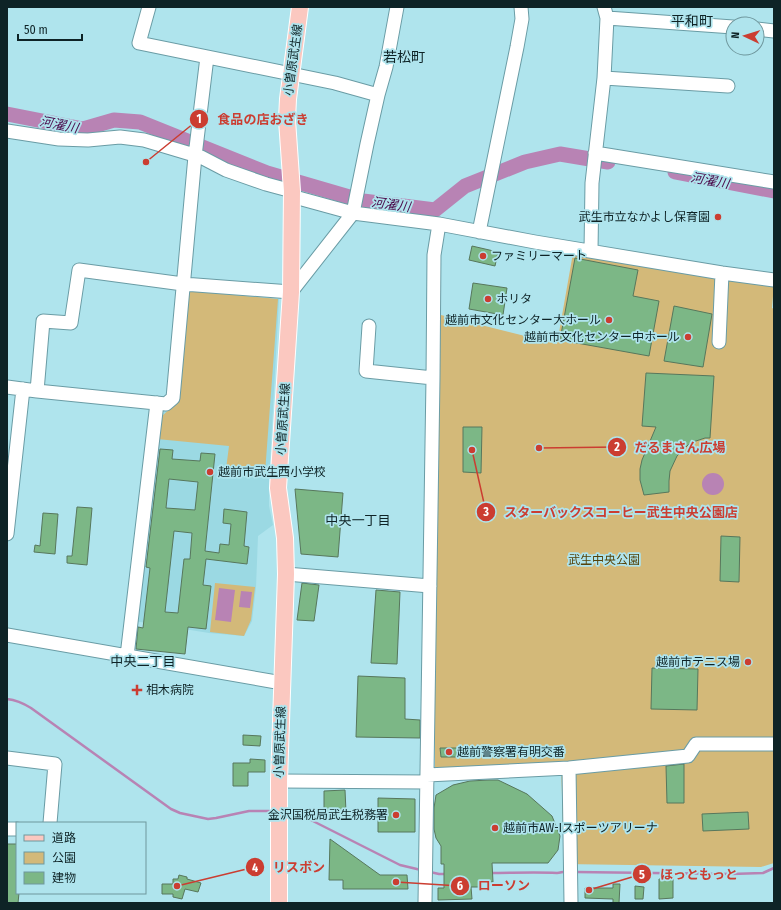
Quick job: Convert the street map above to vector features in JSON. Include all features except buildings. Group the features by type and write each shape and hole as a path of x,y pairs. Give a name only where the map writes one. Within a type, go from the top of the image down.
{"main road":[{"name":"小曽原武生線","path":"279,903 279,781 286,574 285,538 278,488 291,292 291,189 287,120 288,99 300,7"}],"street":[{"path":"149,7 139,43 335,83 378,95"},
{"path":"37,391 43,321 71,324 79,270 183,284 291,292 353,213 378,95 386,67 397,7"},
{"path":"479,232 518,47 522,19 521,7"},
{"path":"591,251 592,183 604,78 606,12 725,27"},
{"path":"7,387 166,404 173,398 195,156 208,57"},
{"path":"604,78 728,86"},
{"path":"7,131 88,140 120,137 144,140 195,156 226,170 278,188 291,189 353,213 439,224 722,273 774,280"},
{"path":"595,153 774,182"},
{"path":"425,903 434,378 434,256 439,224"},
{"path":"719,342 722,273"},
{"path":"369,326 366,371 434,378"},
{"path":"7,534 22,389"},
{"path":"127,656 157,403"},
{"path":"286,574 430,586"},
{"path":"7,635 282,683"},
{"path":"279,781 427,778 569,768 688,756 696,744 774,744"},
{"path":"7,758 55,764 50,822"},
{"path":"569,768 571,903"}],"shaded area":[{"name":"越前市武生西小学校","path":"190,290 279,299 269,482 269,506 273,525 258,536 256,587 252,621 244,636 209,633 134,621 158,418 176,401 186,294"},
{"path":"713,473 721,476 724,484 721,492 713,495 705,492 702,484 705,476"},
{"path":"219,588 235,590 231,622 215,620"},
{"path":"241,591 252,592 250,608 239,607"}],"green space":[{"name":"武生中央公園","path":"573,253 774,284 772,308 774,309 774,863 761,867 564,864 561,762 435,770 437,376 441,315 557,344"},
{"path":"191,291 278,299 265,473 226,469 229,446 157,439 160,418 177,402 186,294"},
{"path":"215,583 255,587 251,620 244,636 210,632"}],"waterway":[{"name":"河濯川","path":"7,114 83,129 114,120 140,122 267,173 363,201 435,210 465,186 525,162 560,154 608,162"},
{"name":"河濯川","path":"675,172 774,191"},
{"path":"7,699 19,702 31,708 171,809 180,813 208,819 249,811 269,811"},
{"path":"290,811 299,814 400,865 421,870"},
{"path":"575,872 731,874 763,873 774,868"},
{"path":"430,872 447,874"},
{"path":"490,873 566,872"}],"place":[{"name":"食品の店おざき","path":"146,162"},
{"name":"武生市立なかよし保育園","path":"718,217"},
{"name":"ファミリーマート","path":"483,256"},
{"name":"ホリタ","path":"488,299"},
{"name":"越前市文化センター大ホール","path":"609,320"},
{"name":"越前市文化センター中ホール","path":"688,337"},
{"name":"だるまさん広場","path":"539,448"},
{"name":"スターバックスコーヒー武生中央公園店","path":"472,450"},
{"name":"越前市武生西小学校","path":"210,472"},
{"name":"越前市テニス場","path":"748,662"},
{"name":"相木病院","path":"137,690"},
{"name":"越前警察署有明交番","path":"449,752"},
{"name":"金沢国税局武生税務署","path":"396,815"},
{"name":"越前市AW-Iスポーツアリーナ","path":"495,828"},
{"name":"ローソン","path":"396,882"},
{"name":"リスボン","path":"177,886"},
{"name":"ほっともっと","path":"589,890"}],"district":[{"name":"平和町","path":"692,21"},
{"name":"若松町","path":"404,57"},
{"name":"中央一丁目","path":"358,520"},
{"name":"中央二丁目","path":"143,661"}]}
